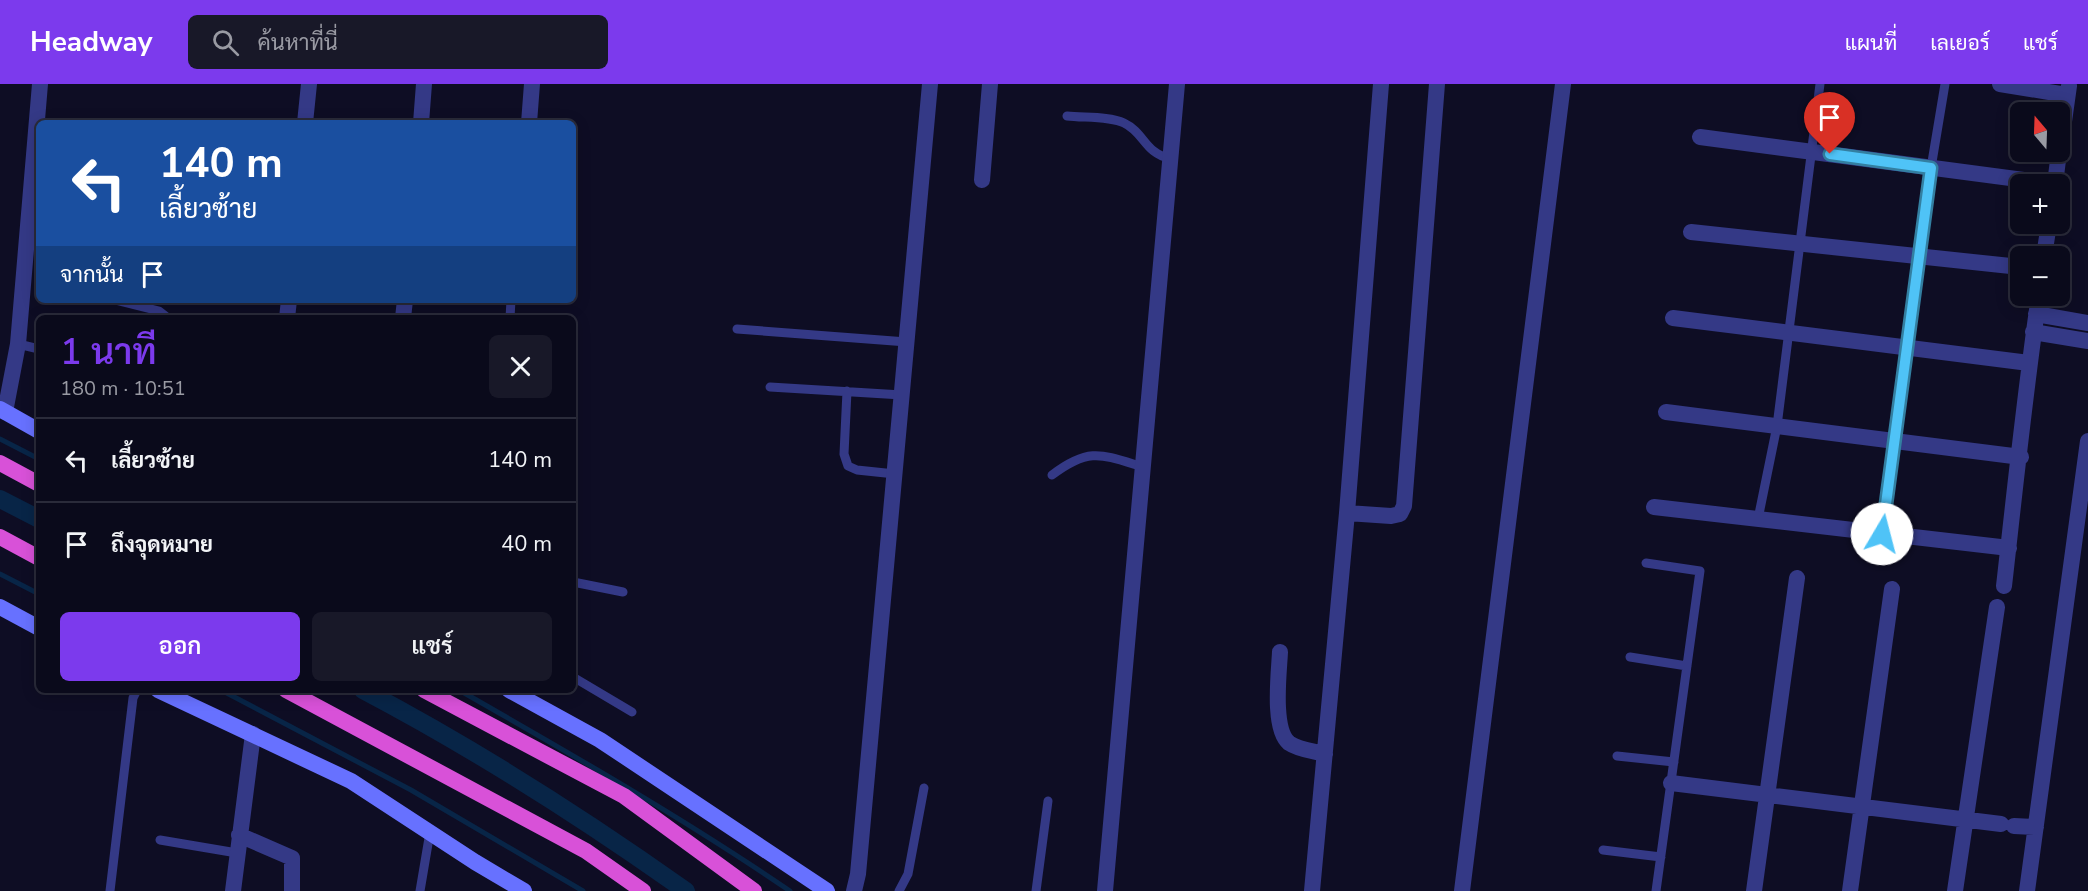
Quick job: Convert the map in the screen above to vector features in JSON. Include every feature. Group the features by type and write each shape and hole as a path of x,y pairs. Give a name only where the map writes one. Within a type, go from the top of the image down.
{"highway":[{"path":"0,463 36,482"},
{"path":"0,537 36,556"},
{"path":"292,693 586,851 643,891"},
{"path":"430,693 624,796 754,891"}],"main road":[{"path":"3,411 36,429"},
{"path":"0,607 36,626"},
{"path":"164,693 351,781 524,891"},
{"path":"514,693 600,740 827,891"}],"street":[{"path":"37,120 40,84"},
{"path":"305,120 309,84"},
{"path":"421,120 424,84"},
{"path":"529,120 532,84"},
{"path":"854,891 858,874 930,84"},
{"path":"982,180 990,84"},
{"path":"1105,891 1178,84"},
{"path":"1312,891 1347,513 1381,84"},
{"path":"1347,513 1391,516 1400,514 1404,506 1437,84"},
{"path":"1462,891 1563,84"},
{"path":"2000,84 2068,89"},
{"path":"3,411 18,344 36,131"},
{"path":"1700,137 2010,178"},
{"path":"1691,231 2010,266"},
{"path":"2004,586 2037,306"},
{"path":"2036,315 2088,323"},
{"path":"1673,318 2029,363"},
{"path":"2033,332 2088,341"},
{"path":"1666,412 2021,457"},
{"path":"2027,891 2088,441"},
{"path":"1654,507 2009,548"},
{"path":"1754,891 1797,578"},
{"path":"1850,891 1892,589"},
{"path":"1955,891 1997,607"},
{"path":"1280,652 1278,714 1282,733 1288,742 1296,746 1325,754"},
{"path":"234,891 253,734"},
{"path":"1671,783 2036,827"},
{"path":"239,835 288,854 292,858 291,891"}],"lane":[{"path":"1758,519 1778,426 1820,84"},
{"path":"1882,534 1931,168 1945,84"},
{"path":"1067,116 1121,122 1130,128 1150,151 1157,156 1171,159"},
{"path":"127,303 159,311 164,315"},
{"path":"737,329 907,342"},
{"path":"18,344 36,348"},
{"path":"770,387 902,395"},
{"path":"847,391 844,454 848,466 857,470 895,474"},
{"path":"1052,475 1070,462 1086,455 1106,456 1143,467"},
{"path":"1646,563 1700,571 1656,891"},
{"path":"576,583 623,592"},
{"path":"1630,657 1687,666"},
{"path":"576,679 632,712"},
{"path":"110,891 133,698 136,693"},
{"path":"1617,756 1674,762"},
{"path":"900,891 908,874 924,788"},
{"path":"1036,891 1048,801"},
{"path":"420,891 430,832"},
{"path":"160,840 237,853"},
{"path":"1603,850 1661,857"}],"waterway":[{"path":"0,439 36,457"},
{"path":"0,499 36,517"},
{"path":"0,574 36,592"},
{"path":"227,693 411,790 583,891"},
{"path":"368,693 528,785 686,891"},
{"path":"464,693 668,812 790,891"}],"route":[{"path":"1830,154 1931,168 1882,534"}]}
